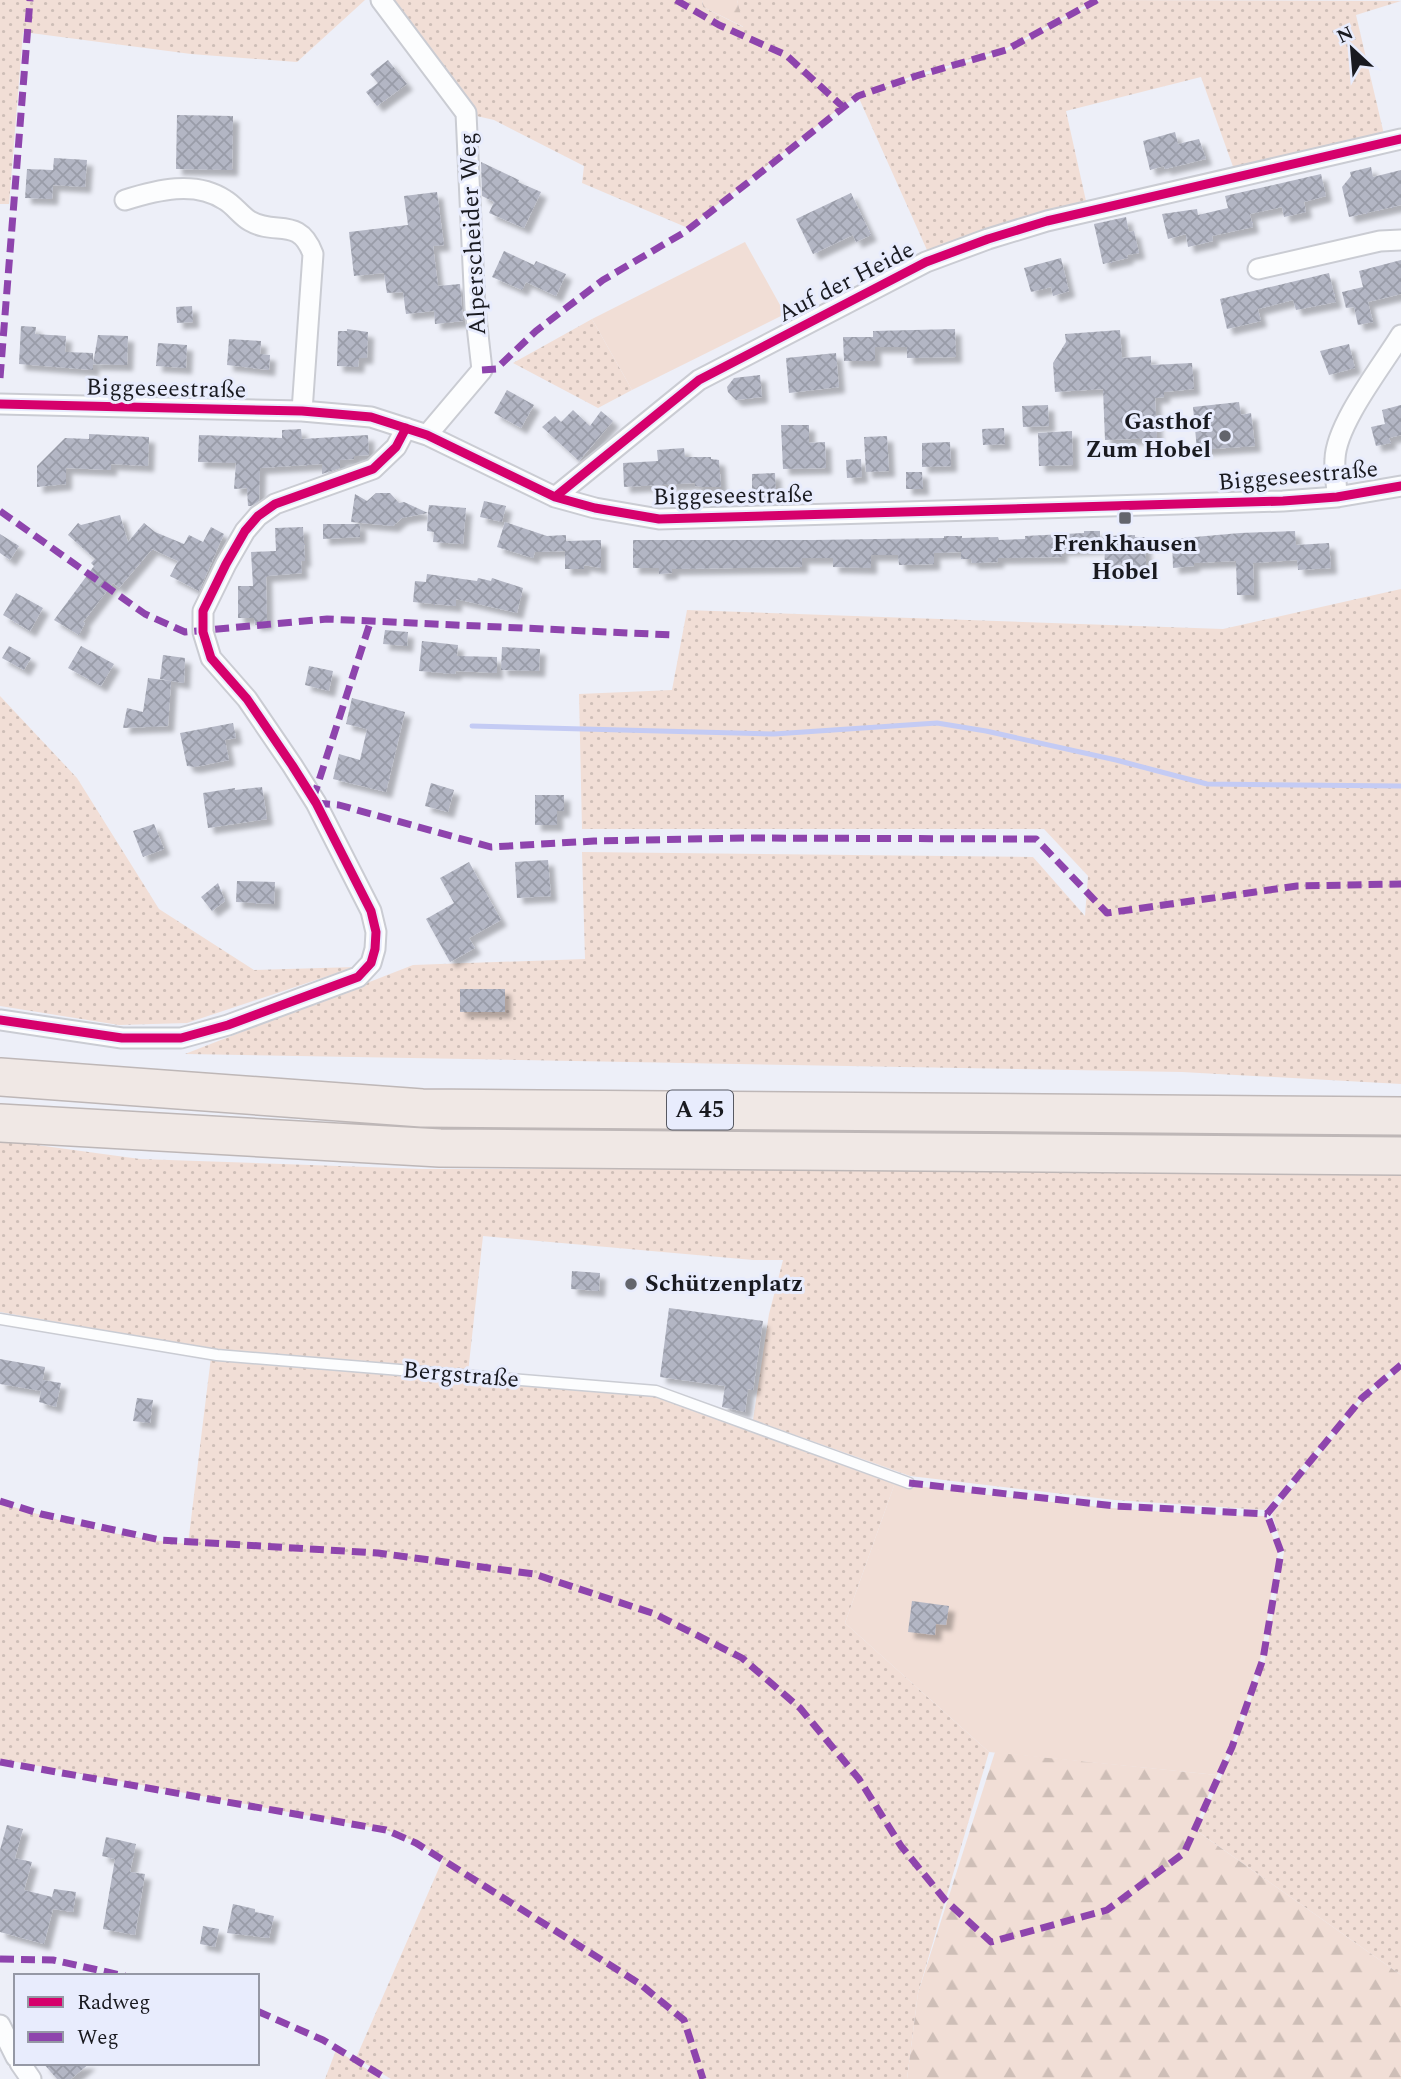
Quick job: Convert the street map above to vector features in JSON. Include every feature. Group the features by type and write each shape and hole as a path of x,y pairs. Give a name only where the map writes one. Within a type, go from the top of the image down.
{"highway":[{"name":"A 45","path":"0,1077 422,1108 1401,1116"},
{"name":"A 45","path":"0,1123 440,1148 1401,1156"}],"street":[{"name":"Alperscheider Weg","path":"381,0 466,113 475,308 482,370 427,435"},
{"name":"Auf der Heide","path":"555,497 699,380 926,262 1047,221 1401,139"},
{"path":"125,200 165,188 210,191 228,201 250,222 295,230 308,240 313,254 302,411"},
{"path":"1258,269 1380,241 1401,240"},
{"path":"1337,497 1335,458 1338,442 1349,417 1399,344"},
{"name":"Biggeseestraße","path":"0,404 302,411 371,416 427,435 555,497 595,508 659,519 1283,501 1337,497 1401,486"},
{"path":"0,1020 122,1038 181,1038 228,1025 358,977 371,963 376,932 371,911 362,892 316,803 292,765 247,699 211,658 202,632 203,611 245,531 258,516 275,505 373,469 396,447 406,428"},
{"path":"0,2025 14,2053"}],"lane":[{"name":"Bergstraße","path":"0,1319 217,1355 656,1391 909,1483"}],"green space":[{"path":"0,0 365,0 297,62 191,54 23,32 9,204 0,204"},
{"path":"385,0 702,0 703,7 743,27 737,0 1095,0 1005,49 915,75 878,89 1006,51 1100,0 1401,1 1356,15 1386,143 1236,175 1201,77 1066,111 1088,210 931,259 858,96 688,228 582,183 584,166 494,120 468,114"},
{"path":"702,0 737,0 744,27 703,7"},
{"path":"745,242 785,314 632,390 592,319"},
{"path":"592,319 632,390 598,408 513,363"},
{"path":"1401,589 1401,1084 1182,1072 185,1054 413,965 585,959 582,852 1033,857 1085,916 1088,876 1044,829 582,829 579,694 672,690 687,610 1223,629"},
{"path":"0,696 77,778 159,909 254,970 355,967 187,1023 119,1025 0,1006"},
{"path":"0,1140 140,1159 423,1169 767,1169 1401,1175 1401,1362 1362,1396 1265,1510 1115,1500 910,1476 753,1420 769,1314 783,1260 753,1260 483,1236 468,1373 221,1351 0,1312"},
{"path":"211,1357 656,1395 896,1480 845,1623 989,1752 918,1993 907,2079 391,2079 356,2058 443,1859 416,1842 386,1830 0,1759 0,1503 117,1534 188,1544"},
{"path":"1401,1369 1401,1975 1197,1831 1234,1748 1265,1660 1284,1552 1272,1514 1363,1400"},
{"path":"896,1480 916,1486 1090,1506 1265,1516 1278,1551 1261,1657 1231,1746 1217,1775 989,1752 845,1623"},
{"path":"995,1752 1217,1775 1194,1829 1401,1975 1401,2079 907,2079 918,1993"},
{"path":"336,2050 383,2079 325,2079"}],"building":[{"path":"388,60 407,84 377,106 366,92 378,83 370,74"},
{"path":"177,115 233,116 232,170 176,169"},
{"path":"1175,132 1178,144 1199,139 1206,159 1150,170 1143,141"},
{"path":"54,158 87,160 85,187 53,185 52,199 25,198 27,169 53,170"},
{"path":"481,162 541,192 524,228 489,213 494,202 482,196"},
{"path":"1371,167 1373,177 1401,170 1401,205 1349,217 1342,187 1351,176 1350,172"},
{"path":"1321,174 1326,196 1304,202 1306,212 1284,217 1282,207 1250,214 1253,227 1212,236 1213,241 1188,247 1186,234 1168,239 1162,214 1197,209 1198,215 1228,208 1225,196"},
{"path":"437,192 444,245 433,246 438,286 460,284 463,321 435,324 434,311 406,314 403,292 387,293 384,273 354,276 349,232 408,225 404,196"},
{"path":"851,193 871,235 856,242 853,235 813,254 796,219"},
{"path":"1126,217 1129,232 1134,231 1139,253 1103,264 1094,224"},
{"path":"504,251 534,265 536,261 566,274 556,296 526,282 522,290 492,277"},
{"path":"1061,258 1069,291 1053,296 1051,287 1031,292 1024,268"},
{"path":"1401,260 1401,294 1368,302 1373,322 1358,325 1354,307 1346,308 1342,292 1363,287 1359,271"},
{"path":"1329,273 1336,302 1296,310 1293,300 1258,309 1261,321 1227,329 1220,299"},
{"path":"192,306 193,322 177,323 176,307"},
{"path":"21,326 36,327 35,334 66,336 65,352 93,353 93,370 19,364"},
{"path":"347,329 368,332 367,358 359,358 358,367 337,366 338,331"},
{"path":"955,329 956,357 907,358 907,347 875,347 875,361 844,361 843,337 873,337 873,331"},
{"path":"1120,330 1122,358 1151,356 1151,365 1192,363 1194,389 1164,392 1164,397 1155,398 1157,438 1105,440 1103,389 1055,392 1053,363 1066,342 1065,334"},
{"path":"98,335 128,336 127,365 93,364"},
{"path":"229,339 261,341 260,354 270,355 269,370 227,365"},
{"path":"158,343 187,345 186,368 156,366"},
{"path":"1349,344 1355,368 1329,375 1320,351"},
{"path":"836,353 839,387 789,393 786,358"},
{"path":"760,375 762,397 736,400 728,392 727,387 734,378"},
{"path":"507,390 534,405 521,428 494,413"},
{"name":"Gasthof Zum Hobel","path":"1239,402 1241,415 1251,413 1255,446 1197,450 1193,407"},
{"path":"1048,405 1049,426 1023,427 1022,406"},
{"path":"1401,405 1401,435 1389,438 1391,443 1376,446 1371,427 1385,424 1382,410"},
{"path":"573,410 590,426 601,411 613,421 579,461 542,427 555,416 561,422"},
{"path":"781,425 809,425 809,443 825,442 826,468 783,469"},
{"path":"1004,428 1005,444 983,445 982,429"},
{"path":"301,429 302,439 368,435 369,455 340,460 340,468 322,474 322,464 260,468 259,501 251,506 248,506 247,488 234,489 236,463 198,462 199,435 282,438 282,430"},
{"path":"1072,431 1073,465 1039,466 1038,433"},
{"path":"89,434 149,437 148,466 111,464 111,470 66,468 66,484 37,487 37,466 65,438 89,439"},
{"path":"887,436 889,471 866,472 864,437"},
{"path":"950,442 951,466 922,467 922,443"},
{"path":"684,448 685,457 711,457 719,460 721,487 695,486 695,483 624,487 623,463 658,461 657,450"},
{"path":"861,459 862,477 847,478 846,460"},
{"path":"906,472 922,472 923,489 906,489"},
{"path":"775,473 776,493 752,494 752,474"},
{"path":"376,493 390,493 399,503 404,502 428,513 402,518 393,526 351,522 355,494 367,501"},
{"path":"484,501 506,506 502,522 480,517"},
{"path":"429,505 466,508 463,544 433,542 434,532 427,531"},
{"path":"120,515 128,542 144,523 155,532 184,544 189,535 203,542 211,527 224,534 199,591 170,576 178,561 152,549 119,588 113,583 83,622 85,623 79,635 54,620 94,566 91,563 95,559 68,535 78,523 81,525"},
{"path":"505,522 547,536 566,535 566,541 601,540 601,568 584,565 584,569 565,569 565,551 535,552 533,558 497,547"},
{"path":"323,524 360,524 360,537 323,539"},
{"path":"303,527 305,561 301,561 302,573 266,576 267,624 255,625 254,618 238,618 238,586 253,586 251,552 276,551 275,528"},
{"path":"1100,531 1100,548 1061,550 1062,557 998,558 998,562 972,563 971,559 961,559 961,552 934,553 934,564 899,565 898,555 871,555 871,568 833,567 833,558 802,558 802,567 672,569 672,573 659,574 659,568 633,568 633,540 814,540 962,536 998,537 999,540"},
{"path":"1295,531 1296,545 1329,543 1331,568 1298,570 1297,560 1253,563 1254,595 1237,595 1236,561 1194,563 1194,566 1173,568 1172,539"},
{"path":"0,534 19,546 10,560 0,553"},
{"path":"1104,536 1145,537 1146,568 1118,564 1118,569 1105,569"},
{"path":"427,574 477,581 478,578 491,581 492,578 523,588 517,613 456,599 456,606 413,602 415,581 426,582"},
{"path":"16,593 43,608 30,631 3,615"},
{"path":"385,630 408,632 407,646 383,644"},
{"path":"422,641 458,645 457,656 497,657 497,673 419,671"},
{"path":"9,646 31,658 24,670 2,658"},
{"path":"81,646 114,664 101,686 68,668"},
{"path":"502,647 540,649 539,671 501,670"},
{"path":"163,655 185,658 184,683 160,679"},
{"path":"309,666 333,671 329,691 305,685"},
{"path":"148,678 171,681 168,726 123,728 127,708 143,712"},
{"path":"352,698 405,712 386,792 333,779 339,754 360,760 367,729 346,724"},
{"path":"233,723 236,738 225,740 229,760 195,767 187,766 180,733"},
{"path":"431,783 454,790 448,812 425,806"},
{"path":"262,787 267,819 208,828 203,793"},
{"path":"535,795 564,795 564,811 557,811 557,825 535,825"},
{"path":"154,824 164,849 143,857 133,831"},
{"path":"548,860 551,896 517,898 515,862"},
{"path":"469,862 501,920 469,938 475,948 450,962 426,919 454,903 440,878"},
{"path":"237,881 275,882 274,904 236,902"},
{"path":"218,883 225,901 212,911 201,897"},
{"path":"460,989 505,989 505,1012 460,1012"},
{"path":"572,1271 600,1273 599,1291 571,1289"},
{"path":"669,1308 763,1321 753,1390 748,1389 745,1412 722,1407 725,1386 660,1377"},
{"path":"0,1359 45,1367 41,1391 0,1384"},
{"path":"43,1380 61,1383 56,1407 39,1402"},
{"path":"137,1398 153,1400 150,1423 133,1421"},
{"path":"912,1601 949,1606 946,1625 936,1624 935,1635 908,1632"},
{"path":"7,1825 23,1829 15,1858 32,1862 24,1890 52,1897 54,1889 76,1892 73,1912 53,1909 44,1944 0,1932 0,1850"},
{"path":"106,1837 136,1844 130,1872 145,1874 135,1935 103,1929 115,1859 102,1856"},
{"path":"233,1904 274,1916 269,1938 227,1933"},
{"path":"203,1926 219,1929 215,1947 200,1944"},
{"path":"45,2065 88,2065 71,2079 57,2079"}],"waterway":[{"path":"472,726 774,734 937,723 1116,760 1207,784 1401,786"}],"marked path":[{"path":"0,378 30,0"},
{"path":"676,0 719,25 786,55 842,106"},
{"path":"482,370 496,369 536,331 603,280 685,232 858,96 1006,50 1097,0"},
{"path":"0,511 145,614 185,632 327,619 673,635"},
{"path":"313,799 371,620"},
{"path":"316,803 339,805 491,847 594,841 744,838 1036,839 1107,913 1297,886 1401,884"},
{"path":"1267,1514 1362,1398 1401,1365"},
{"path":"909,1483 1115,1506 1267,1514"},
{"path":"0,1501 41,1514 160,1540 378,1553 534,1574 655,1614 742,1658 800,1708 859,1779 901,1846 945,1900 991,1942 1107,1910 1184,1853 1232,1747 1263,1659 1281,1552 1267,1514"},
{"path":"0,1762 386,1830 416,1843 640,1984 684,2020 703,2079"},
{"path":"0,1959 53,1960 116,1974"},
{"path":"259,2012 323,2040 387,2079"}],"cycle path":[{"path":"555,497 699,380 926,262 1047,221 1401,139"},
{"path":"0,404 302,411 371,417 427,435 555,497 595,508 659,519 1283,501 1337,497 1401,486"},
{"path":"0,1020 122,1038 181,1038 228,1025 358,977 371,963 376,932 371,911 316,803 292,765 247,699 211,658 203,632 203,611 245,531 258,516 275,504 373,469 396,447 406,428"}],"place":[{"name":"Gasthof Zum Hobel","path":"1225,436"},
{"name":"Frenkhausen Hobel","path":"1125,518"},
{"name":"Schützenplatz","path":"631,1284"}]}
